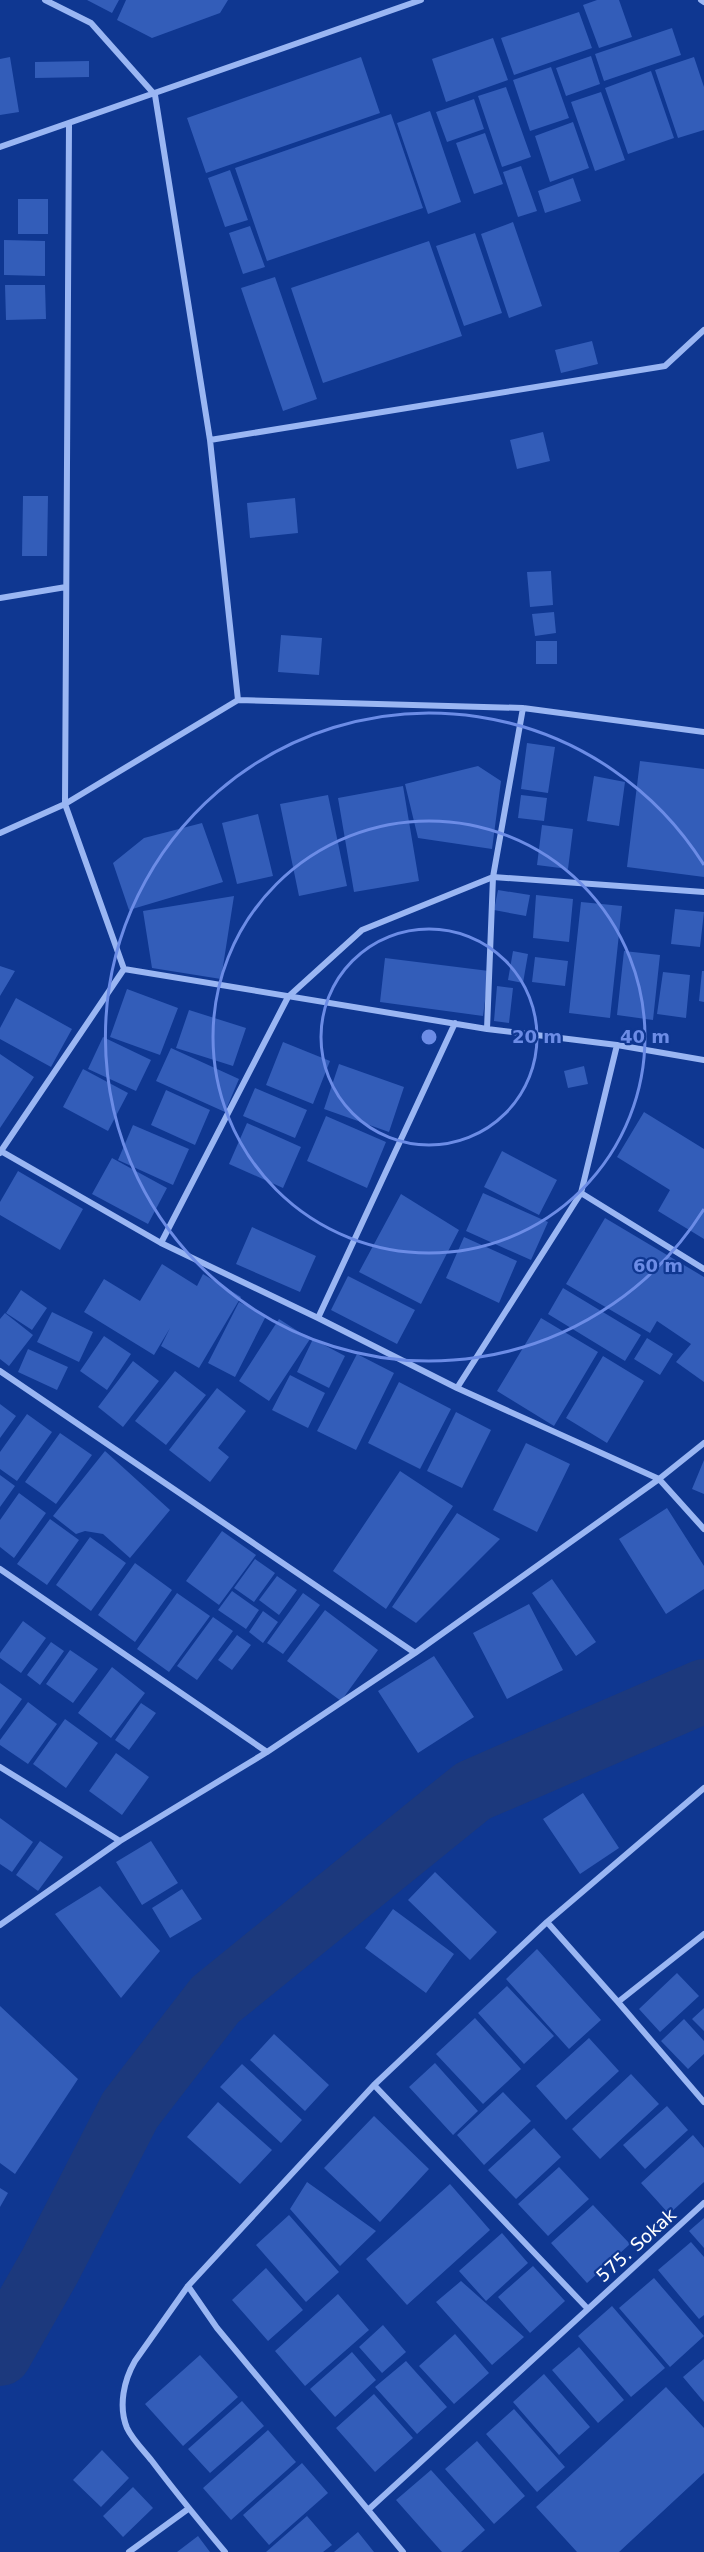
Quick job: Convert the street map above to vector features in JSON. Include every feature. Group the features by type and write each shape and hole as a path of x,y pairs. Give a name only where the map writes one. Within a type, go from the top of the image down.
{"street":[{"path":"45,0 91,23 155,94 210,440 238,700"},
{"path":"0,147 69,125 421,0"},
{"path":"69,125 65,804 124,969"},
{"path":"210,440 664,366 704,330"},
{"path":"0,598 66,587"},
{"path":"0,833 65,804 238,700 523,708 704,732"},
{"path":"487,1029 493,878 523,708"},
{"path":"161,1244 288,997 362,930 493,878 704,892"},
{"path":"124,969 487,1029 617,1045 704,1060"},
{"path":"124,969 1,1152 161,1244 318,1318 457,1388 659,1479 704,1529"},
{"path":"318,1318 455,1023"},
{"path":"457,1388 581,1193 617,1045"},
{"path":"581,1193 704,1269"},
{"path":"0,1371 414,1653"},
{"path":"0,1925 120,1841 267,1752 414,1653 659,1479 704,1443"},
{"path":"0,1569 267,1752"},
{"path":"0,1767 120,1841"},
{"path":"225,2552 188,2509 127,2428 123,2403 127,2374 135,2361 188,2286 374,2085 547,1922 704,1788"},
{"path":"547,1922 704,2102"},
{"path":"618,2002 704,1934"},
{"path":"374,2085 588,2309"},
{"name":"575. Sokak","path":"368,2510 704,2203"},
{"path":"188,2286 217,2328 403,2552"},
{"path":"129,2552 188,2509"}],"building":[{"path":"87,0 119,0 112,13"},
{"path":"126,0 228,0 220,13 152,38 117,20"},
{"path":"597,0 619,0 632,37 599,48 583,5"},
{"path":"579,12 592,48 514,75 501,38"},
{"path":"672,28 681,55 604,81 595,54"},
{"path":"493,38 508,80 446,102 432,59"},
{"path":"591,56 600,84 566,96 556,68"},
{"path":"10,57 19,112 0,115 0,59"},
{"path":"361,57 380,113 206,173 187,118"},
{"path":"694,57 704,87 704,130 678,138 655,70"},
{"path":"89,61 89,77 35,78 35,62"},
{"path":"551,67 569,118 530,131 513,80"},
{"path":"651,71 674,138 628,154 605,88"},
{"path":"506,87 531,157 502,167 478,96"},
{"path":"601,92 625,160 595,171 571,102"},
{"path":"474,99 484,129 447,142 436,112"},
{"path":"430,111 461,202 428,214 397,123"},
{"path":"391,114 423,208 267,261 235,168"},
{"path":"573,122 589,168 550,182 535,136"},
{"path":"485,133 503,184 474,194 456,143"},
{"path":"521,166 537,211 518,217 503,172"},
{"path":"230,170 248,220 225,227 208,178"},
{"path":"573,178 581,201 545,213 538,191"},
{"path":"18,199 48,199 48,234 18,234"},
{"path":"513,222 542,306 509,318 481,234"},
{"path":"250,226 265,267 243,274 229,233"},
{"path":"475,233 502,313 464,326 436,246"},
{"path":"4,240 45,241 45,276 4,275"},
{"path":"429,241 462,336 323,383 291,288"},
{"path":"275,277 317,399 283,411 241,288"},
{"path":"5,285 45,285 46,319 6,320"},
{"path":"592,341 598,364 561,373 555,350"},
{"path":"543,432 550,461 517,469 510,440"},
{"path":"23,496 48,496 47,556 22,556"},
{"path":"295,498 298,533 250,538 247,503"},
{"path":"551,571 553,605 530,607 527,572"},
{"path":"554,612 556,633 535,636 532,614"},
{"path":"281,635 322,638 319,675 278,672"},
{"path":"536,641 557,641 557,664 536,664"},
{"path":"527,743 555,747 548,793 521,789"},
{"path":"640,761 704,769 704,877 627,867"},
{"path":"478,766 501,781 492,849 418,838 405,784"},
{"path":"594,776 625,782 619,826 587,821"},
{"path":"403,786 419,881 354,892 338,798"},
{"path":"328,795 347,886 299,896 280,804"},
{"path":"521,795 547,798 544,821 518,818"},
{"path":"258,814 273,876 237,884 222,823"},
{"path":"202,823 223,882 129,910 113,863 144,838"},
{"path":"542,825 573,829 568,869 537,865"},
{"path":"498,890 530,895 526,916 494,910"},
{"path":"536,895 573,899 569,942 533,938"},
{"path":"234,896 221,979 152,968 143,911"},
{"path":"581,902 622,906 610,1018 569,1013"},
{"path":"675,909 704,912 700,947 671,944"},
{"path":"513,951 528,954 523,983 508,980"},
{"path":"624,951 660,955 653,1020 617,1015"},
{"path":"535,957 568,961 565,986 532,982"},
{"path":"385,958 489,971 483,1016 380,1002"},
{"path":"0,966 15,971 0,996"},
{"path":"702,971 704,971 704,1002 699,1001"},
{"path":"663,972 690,975 686,1018 657,1014"},
{"path":"497,986 513,988 509,1023 494,1021"},
{"path":"127,989 178,1008 160,1055 110,1037"},
{"path":"16,998 72,1029 51,1067 0,1039 0,1028"},
{"path":"189,1010 246,1028 233,1066 176,1048"},
{"path":"103,1037 151,1060 136,1091 88,1069"},
{"path":"283,1042 330,1061 313,1104 266,1085"},
{"path":"171,1048 239,1079 225,1112 156,1081"},
{"path":"0,1054 34,1077 0,1128"},
{"path":"339,1064 404,1087 389,1132 324,1109"},
{"path":"584,1066 588,1084 568,1088 564,1071"},
{"path":"83,1069 128,1093 108,1131 63,1107"},
{"path":"255,1088 307,1110 295,1138 243,1116"},
{"path":"166,1090 210,1110 195,1145 151,1125"},
{"path":"644,1112 704,1149 704,1239 658,1211 670,1190 617,1157"},
{"path":"326,1116 386,1142 367,1188 307,1161"},
{"path":"247,1123 301,1147 283,1188 229,1164"},
{"path":"133,1125 189,1149 173,1185 118,1160"},
{"path":"502,1151 557,1180 539,1215 484,1187"},
{"path":"112,1158 167,1188 148,1224 92,1194"},
{"path":"18,1171 83,1209 60,1250 0,1215 0,1202"},
{"path":"483,1193 548,1222 531,1260 466,1231"},
{"path":"401,1194 459,1230 421,1304 359,1272"},
{"path":"605,1218 704,1277 704,1382 676,1362 691,1344 657,1321 650,1333 566,1284"},
{"path":"252,1227 316,1256 300,1292 236,1264"},
{"path":"464,1237 517,1261 499,1303 446,1278"},
{"path":"162,1264 197,1286 203,1274 241,1297 199,1368 161,1346 170,1328 154,1355 84,1312 104,1279 140,1301"},
{"path":"348,1276 415,1310 397,1344 331,1310"},
{"path":"563,1288 641,1335 625,1361 548,1314"},
{"path":"21,1290 47,1308 32,1330 6,1313"},
{"path":"239,1302 266,1316 235,1377 208,1363"},
{"path":"52,1312 93,1332 79,1362 37,1342"},
{"path":"5,1313 33,1335 9,1366 0,1359 0,1319"},
{"path":"541,1318 598,1352 554,1426 497,1391"},
{"path":"279,1319 310,1339 269,1401 239,1381"},
{"path":"104,1336 131,1354 107,1390 80,1371"},
{"path":"647,1338 673,1354 660,1375 634,1359"},
{"path":"313,1339 345,1356 329,1388 297,1372"},
{"path":"28,1349 68,1367 57,1390 18,1372"},
{"path":"357,1354 394,1373 356,1450 317,1431"},
{"path":"603,1356 644,1381 607,1443 566,1418"},
{"path":"133,1361 159,1381 123,1427 98,1407"},
{"path":"175,1371 206,1395 166,1445 135,1421"},
{"path":"290,1375 325,1393 308,1428 272,1410"},
{"path":"399,1382 451,1409 420,1469 368,1443"},
{"path":"217,1388 246,1411 218,1448 229,1457 210,1482 169,1450"},
{"path":"0,1404 16,1416 0,1438"},
{"path":"456,1412 491,1430 462,1488 427,1471"},
{"path":"27,1414 52,1432 17,1481 0,1469 0,1452"},
{"path":"60,1433 92,1455 56,1504 25,1482"},
{"path":"526,1443 570,1464 537,1532 493,1510"},
{"path":"105,1451 170,1510 130,1558 103,1534 85,1531 76,1534 53,1516"},
{"path":"704,1460 704,1494 692,1489"},
{"path":"400,1471 453,1506 386,1609 333,1571"},
{"path":"0,1475 15,1486 0,1507"},
{"path":"19,1493 46,1513 14,1558 0,1547 0,1520"},
{"path":"667,1508 704,1566 704,1589 666,1614 619,1539"},
{"path":"457,1513 500,1539 416,1623 392,1607"},
{"path":"50,1519 79,1540 47,1585 17,1564"},
{"path":"222,1531 256,1555 219,1605 186,1581"},
{"path":"90,1537 126,1563 91,1611 56,1585"},
{"path":"255,1559 275,1573 254,1602 234,1588"},
{"path":"135,1563 172,1590 135,1642 98,1615"},
{"path":"277,1576 297,1590 279,1615 259,1600"},
{"path":"552,1579 596,1642 576,1656 532,1593"},
{"path":"232,1591 259,1610 246,1629 218,1610"},
{"path":"177,1593 210,1616 169,1672 137,1649"},
{"path":"303,1593 320,1605 283,1654 267,1643"},
{"path":"529,1604 563,1670 507,1699 473,1633"},
{"path":"325,1610 378,1650 341,1701 287,1661"},
{"path":"263,1611 278,1622 263,1643 249,1632"},
{"path":"213,1617 233,1631 197,1680 177,1666"},
{"path":"23,1621 46,1638 21,1673 0,1658 0,1653"},
{"path":"237,1635 251,1645 232,1670 218,1660"},
{"path":"51,1642 64,1651 40,1685 27,1675"},
{"path":"70,1650 98,1669 73,1703 46,1684"},
{"path":"434,1656 474,1717 418,1753 378,1691"},
{"path":"112,1667 145,1693 111,1738 78,1713"},
{"path":"0,1683 22,1699 0,1730"},
{"path":"28,1702 57,1724 28,1764 0,1745 0,1740"},
{"path":"141,1703 156,1713 129,1750 115,1740"},
{"path":"65,1719 98,1743 66,1788 33,1764"},
{"path":"116,1753 149,1777 122,1815 89,1791"},
{"path":"583,1793 619,1848 580,1874 543,1819"},
{"path":"0,1818 33,1842 12,1872 0,1864"},
{"path":"40,1841 63,1857 38,1891 16,1875"},
{"path":"151,1841 178,1883 142,1905 116,1862"},
{"path":"435,1872 497,1932 470,1960 408,1900"},
{"path":"100,1886 160,1951 121,1998 55,1914"},
{"path":"182,1889 202,1919 170,1938 152,1908"},
{"path":"393,1909 454,1954 426,1993 365,1948"},
{"path":"537,1949 601,2020 569,2049 506,1979"},
{"path":"677,1973 699,1996 660,2032 639,2009"},
{"path":"507,1986 554,2036 524,2064 478,2013"},
{"path":"0,2006 78,2079 15,2174 0,2163"},
{"path":"704,2008 704,2031 692,2019"},
{"path":"475,2018 521,2069 483,2104 436,2054"},
{"path":"684,2019 704,2041 704,2054 688,2069 661,2041"},
{"path":"274,2034 329,2085 305,2111 250,2060"},
{"path":"589,2038 619,2071 566,2120 536,2086"},
{"path":"435,2063 478,2111 453,2135 409,2087"},
{"path":"242,2064 302,2120 281,2143 220,2087"},
{"path":"631,2074 659,2104 600,2159 572,2129"},
{"path":"503,2092 531,2121 484,2165 457,2135"},
{"path":"218,2102 272,2150 240,2184 187,2137"},
{"path":"667,2106 688,2130 645,2169 623,2145"},
{"path":"374,2116 429,2169 380,2222 324,2168"},
{"path":"534,2128 561,2157 516,2199 488,2170"},
{"path":"693,2135 704,2148 704,2182 669,2214 641,2183"},
{"path":"559,2167 589,2199 548,2236 518,2204"},
{"path":"307,2182 376,2231 340,2266 290,2209"},
{"path":"450,2184 490,2230 407,2305 366,2259"},
{"path":"0,2188 8,2193 0,2207"},
{"path":"593,2205 630,2244 587,2283 551,2243"},
{"path":"289,2215 339,2272 306,2302 256,2245"},
{"path":"704,2218 704,2248 689,2231"},
{"path":"502,2233 528,2263 486,2301 459,2271"},
{"path":"691,2242 704,2257 704,2315 699,2319 658,2270"},
{"path":"533,2266 565,2301 530,2333 498,2297"},
{"path":"266,2268 303,2310 268,2341 232,2300"},
{"path":"654,2278 704,2336 670,2367 619,2308"},
{"path":"461,2281 524,2337 492,2365 436,2302"},
{"path":"338,2294 369,2330 305,2386 275,2351"},
{"path":"612,2306 665,2368 631,2397 578,2336"},
{"path":"383,2325 406,2352 382,2373 359,2347"},
{"path":"455,2334 489,2373 454,2404 419,2366"},
{"path":"579,2347 624,2400 598,2423 552,2370"},
{"path":"352,2352 376,2380 335,2417 310,2389"},
{"path":"200,2355 238,2397 183,2446 145,2404"},
{"path":"704,2359 704,2402 683,2377"},
{"path":"406,2361 447,2407 417,2434 375,2387"},
{"path":"544,2374 590,2427 559,2455 513,2402"},
{"path":"666,2387 704,2428 704,2473 619,2552 577,2552 536,2507"},
{"path":"374,2394 413,2438 375,2472 336,2428"},
{"path":"242,2401 264,2426 210,2473 188,2449"},
{"path":"514,2409 565,2467 537,2492 486,2434"},
{"path":"268,2430 296,2462 231,2520 203,2488"},
{"path":"477,2441 525,2496 494,2524 445,2469"},
{"path":"102,2450 129,2478 101,2507 73,2480"},
{"path":"302,2463 328,2493 269,2545 243,2515"},
{"path":"431,2470 485,2530 461,2552 442,2552 396,2500"},
{"path":"133,2487 153,2508 123,2537 103,2516"},
{"path":"307,2516 332,2545 323,2552 266,2552"},
{"path":"358,2532 374,2552 334,2552"},
{"path":"198,2536 210,2552 177,2552"}],"waterway":[{"path":"0,2354 50,2266 130,2110 215,2000 473,1791 704,1691"}]}
